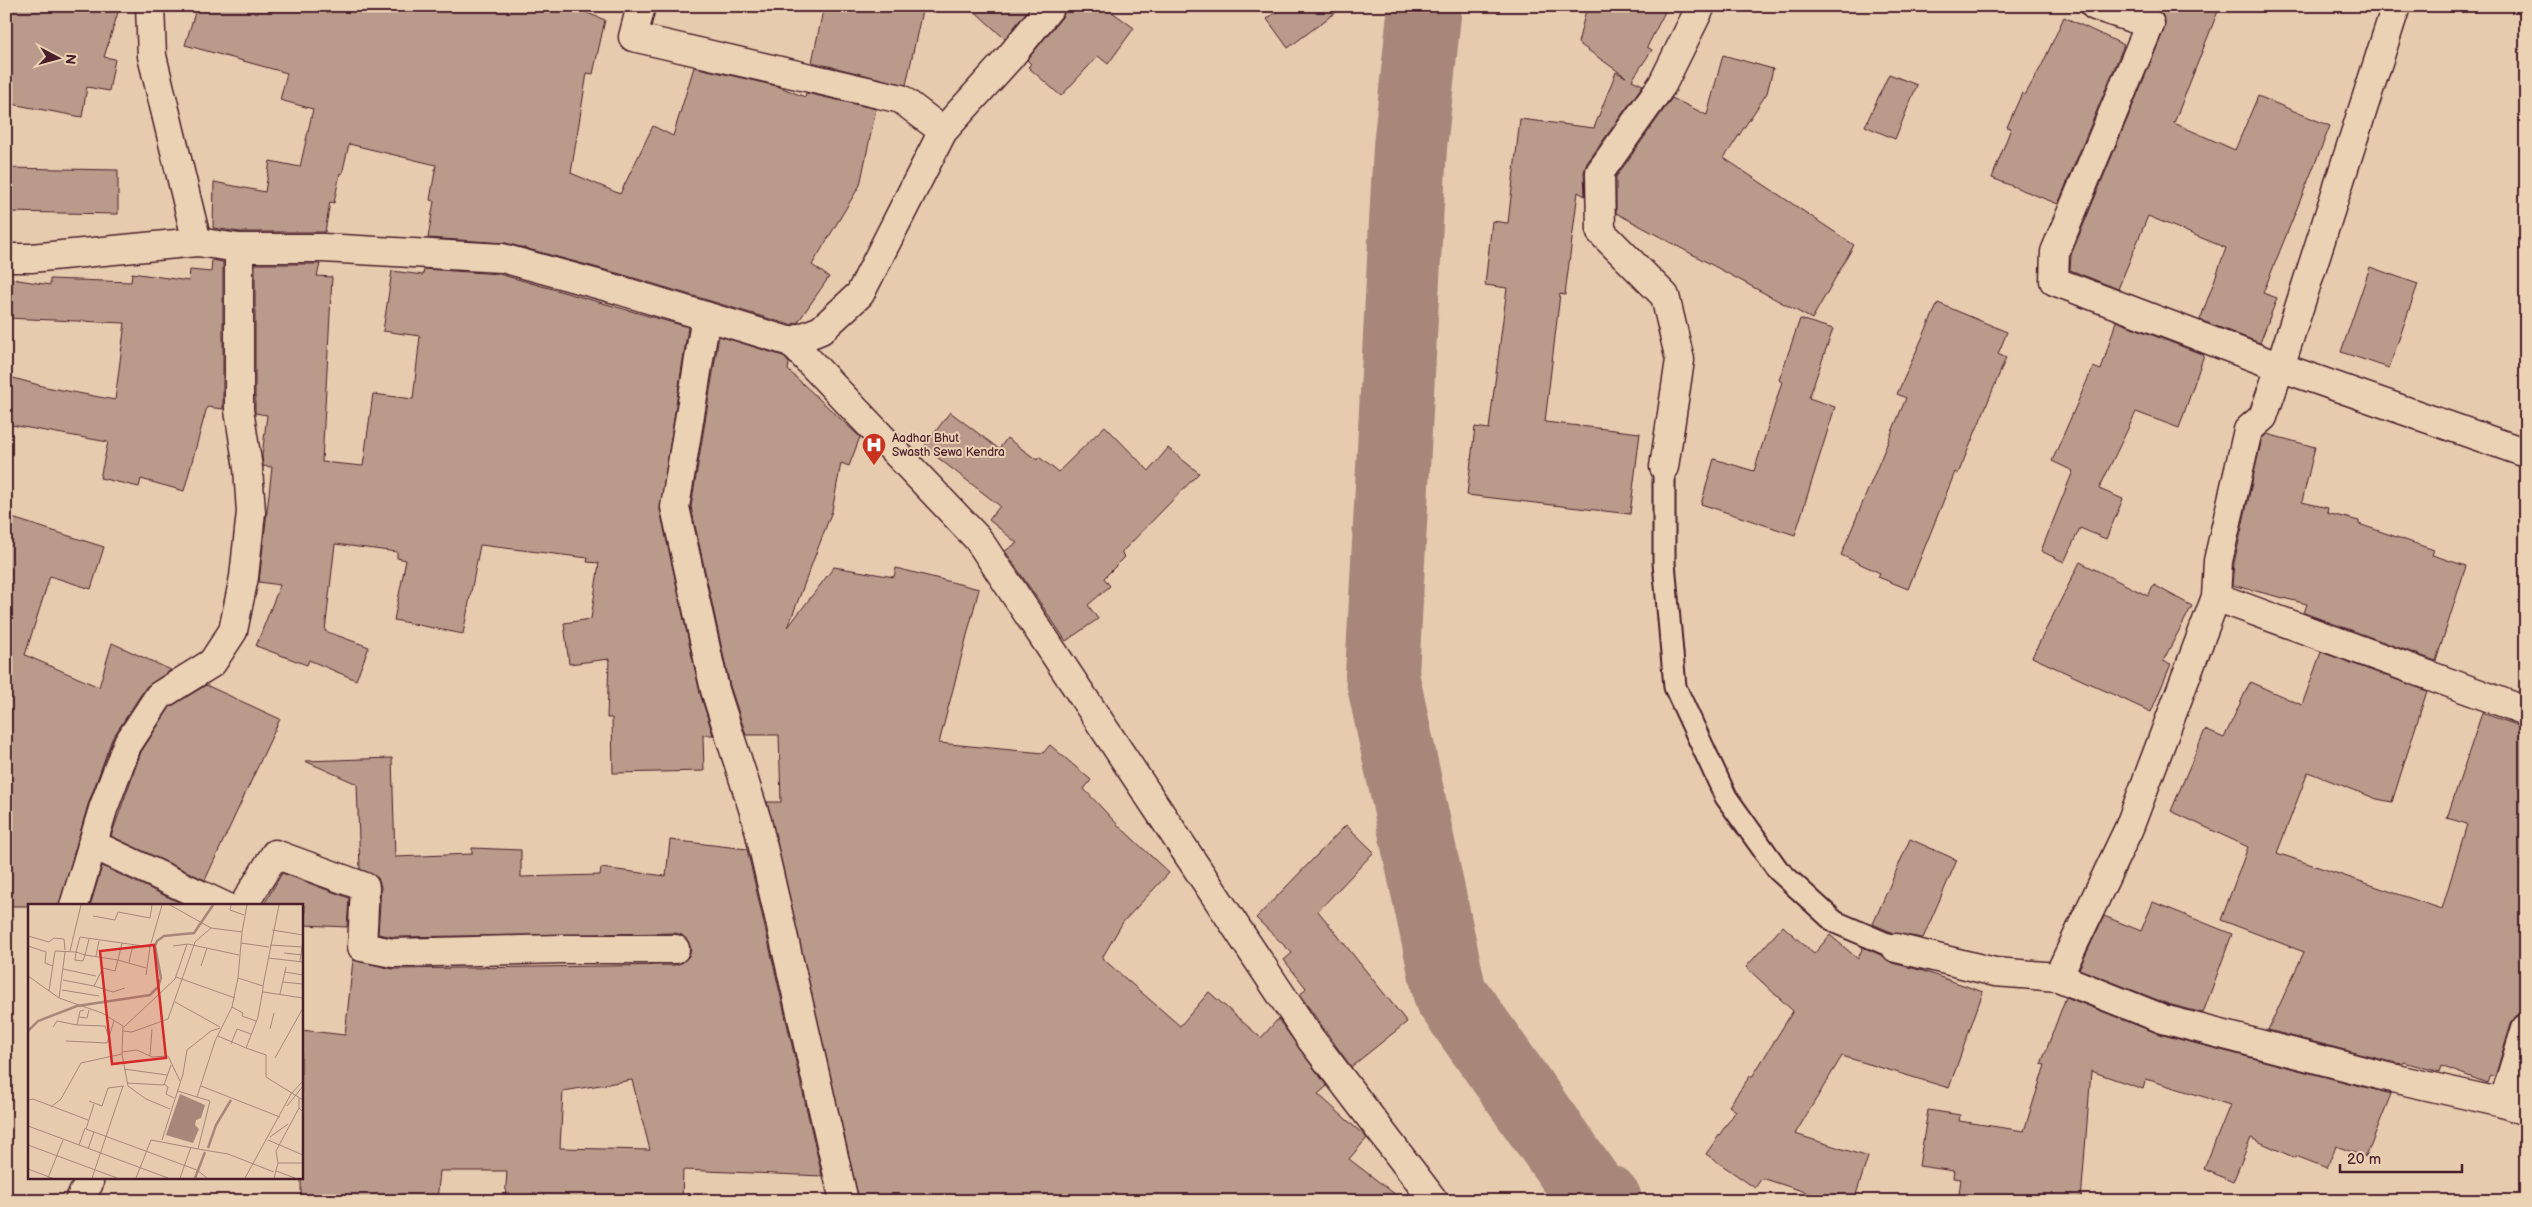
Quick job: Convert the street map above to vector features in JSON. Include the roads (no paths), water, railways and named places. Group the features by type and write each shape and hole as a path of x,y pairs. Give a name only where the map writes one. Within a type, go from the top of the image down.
{"street":[{"path":"150,6 152,56 197,242"},
{"path":"641,6 633,37 901,99 942,131"},
{"path":"792,342 821,330 860,294 942,131 1010,57 1051,6"},
{"path":"1664,467 1680,360 1665,296 1601,232 1600,172 1662,85 1701,6"},
{"path":"2095,6 2150,24 2055,252 2054,281 2280,367 2526,453"},
{"path":"2058,977 2128,828 2216,597 2218,561 2248,430 2263,417 2396,6"},
{"path":"6,258 31,258 197,242 239,248 323,248 502,258 619,290 792,342 978,539 1310,1038 1434,1201"},
{"path":"75,904 92,844 127,745 159,696 212,663 233,631 244,577 251,512 248,468 239,410 239,248"},
{"path":"706,316 675,507 715,690 757,821 844,1201"},
{"path":"2216,597 2526,711"},
{"path":"92,844 220,904"},
{"path":"244,904 275,854 365,887 362,947 393,953 561,948 675,949"},
{"path":"1896,948 1995,972 2058,977 2163,1019 2379,1075 2514,1107 2526,1028"},
{"path":"80,1201 89,1183 88,1180"}],"lane":[{"path":"1664,467 1664,563 1675,687 1726,798 1778,870 1835,922 1896,948"}],"waterway":[{"path":"1425,6 1410,147 1382,675 1450,994 1592,1195 1605,1201"}],"place":[{"name":"Aadhar Bhut Swasth Sewa Kendra","path":"874,466"}]}
